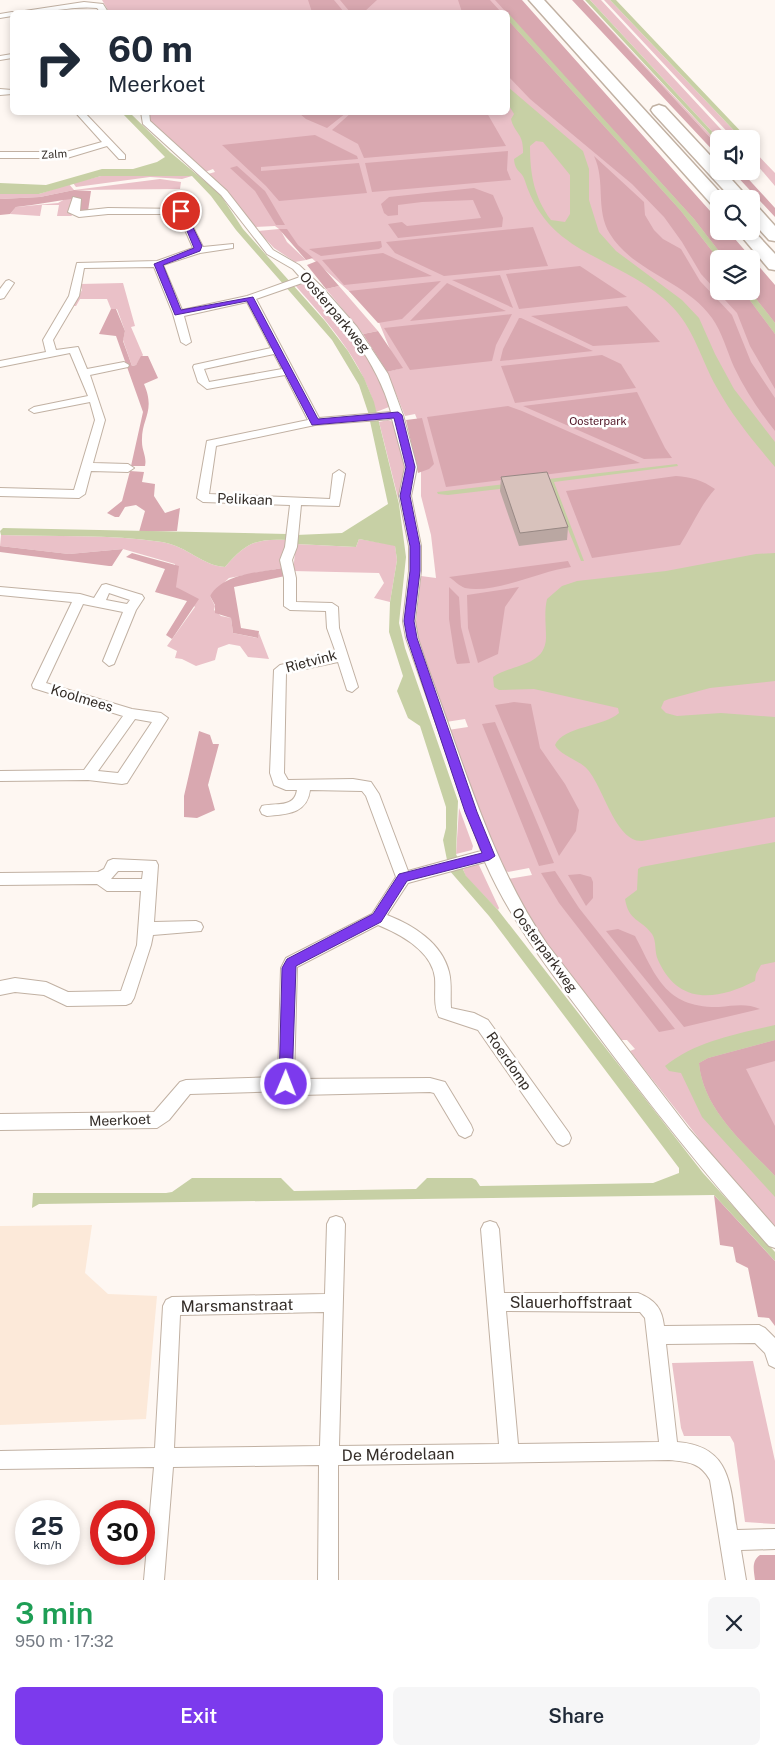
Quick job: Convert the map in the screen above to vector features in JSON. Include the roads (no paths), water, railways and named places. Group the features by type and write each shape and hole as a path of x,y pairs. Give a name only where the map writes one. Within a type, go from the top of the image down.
{"highway":[{"path":"536,0 710,192"},
{"path":"648,99 733,190"},
{"path":"760,220 775,236"},
{"path":"753,240 775,265"}],"street":[{"path":"46,10 73,5 95,4 103,10"},
{"path":"82,115 122,158"},
{"name":"Oosterparkweg","path":"145,115 146,122 224,193 270,252 296,267 307,278 371,354 383,374 398,415 411,467 405,496 415,546 415,571 409,621 412,638 471,812 489,856 510,899 536,942 738,1201 775,1240"},
{"name":"Zalm","path":"0,155 67,155 107,143"},
{"path":"76,199 73,212 79,214 108,211 181,211 198,246 198,250"},
{"path":"52,354 48,340 75,292 78,267 80,265 158,264 198,250 230,246"},
{"path":"158,264 178,314 186,342"},
{"path":"178,314 250,298 307,278"},
{"path":"0,296 8,283"},
{"path":"250,298 315,422"},
{"path":"0,364 74,349 94,398 100,420 79,494 0,492"},
{"path":"276,350 198,367 203,382 207,386 287,371"},
{"path":"83,373 124,365"},
{"path":"34,410 94,398"},
{"name":"Pelikaan","path":"296,501 203,498 211,444 315,422 398,415"},
{"path":"87,467 128,468"},
{"path":"296,501 336,503 339,474"},
{"name":"Rietvink","path":"296,501 291,547 286,560 290,578 290,606 332,606 333,628 343,656 280,670 277,773 279,781 286,785 353,784 366,786 372,794 403,878"},
{"path":"0,591 80,598 130,609 109,661"},
{"name":"Koolmees","path":"0,776 88,775 122,779 161,718 132,714 38,685 80,598"},
{"path":"343,656 352,687"},
{"name":"Koolmees","path":"88,775 132,714"},
{"path":"267,810 292,808 300,804 304,799 304,785"},
{"path":"286,1084 289,968 291,963 377,918 403,878 489,856"},
{"path":"0,879 100,878 110,873 112,865 151,865 144,945 126,998 67,999 46,989 15,985 0,988"},
{"path":"100,878 107,885 149,885"},
{"name":"Roerdomp","path":"377,918 420,940 441,970 444,1012 450,1017 477,1019 483,1025 564,1138"},
{"path":"146,929 196,927"},
{"name":"Meerkoet","path":"0,1122 156,1120 163,1116 186,1087 286,1084 299,1088 430,1085 440,1088 465,1130"},
{"path":"328,1580 329,1455 336,1224"},
{"name":"Slauerhoffstraat","path":"490,1229 509,1453"},
{"name":"Slauerhoffstraat","path":"496,1302 638,1302 646,1306 654,1316 669,1451"},
{"name":"Marsmanstraat","path":"164,1458 172,1306 334,1303"},
{"path":"657,1335 758,1334 774,1348 775,1359"},
{"name":"De Mérodelaan","path":"0,1460 669,1451 698,1454 712,1462 719,1477 736,1580"},
{"path":"154,1580 164,1458"},
{"path":"730,1540 775,1539"}],"park label":[{"name":"Oosterpark","path":"598,421"}]}
